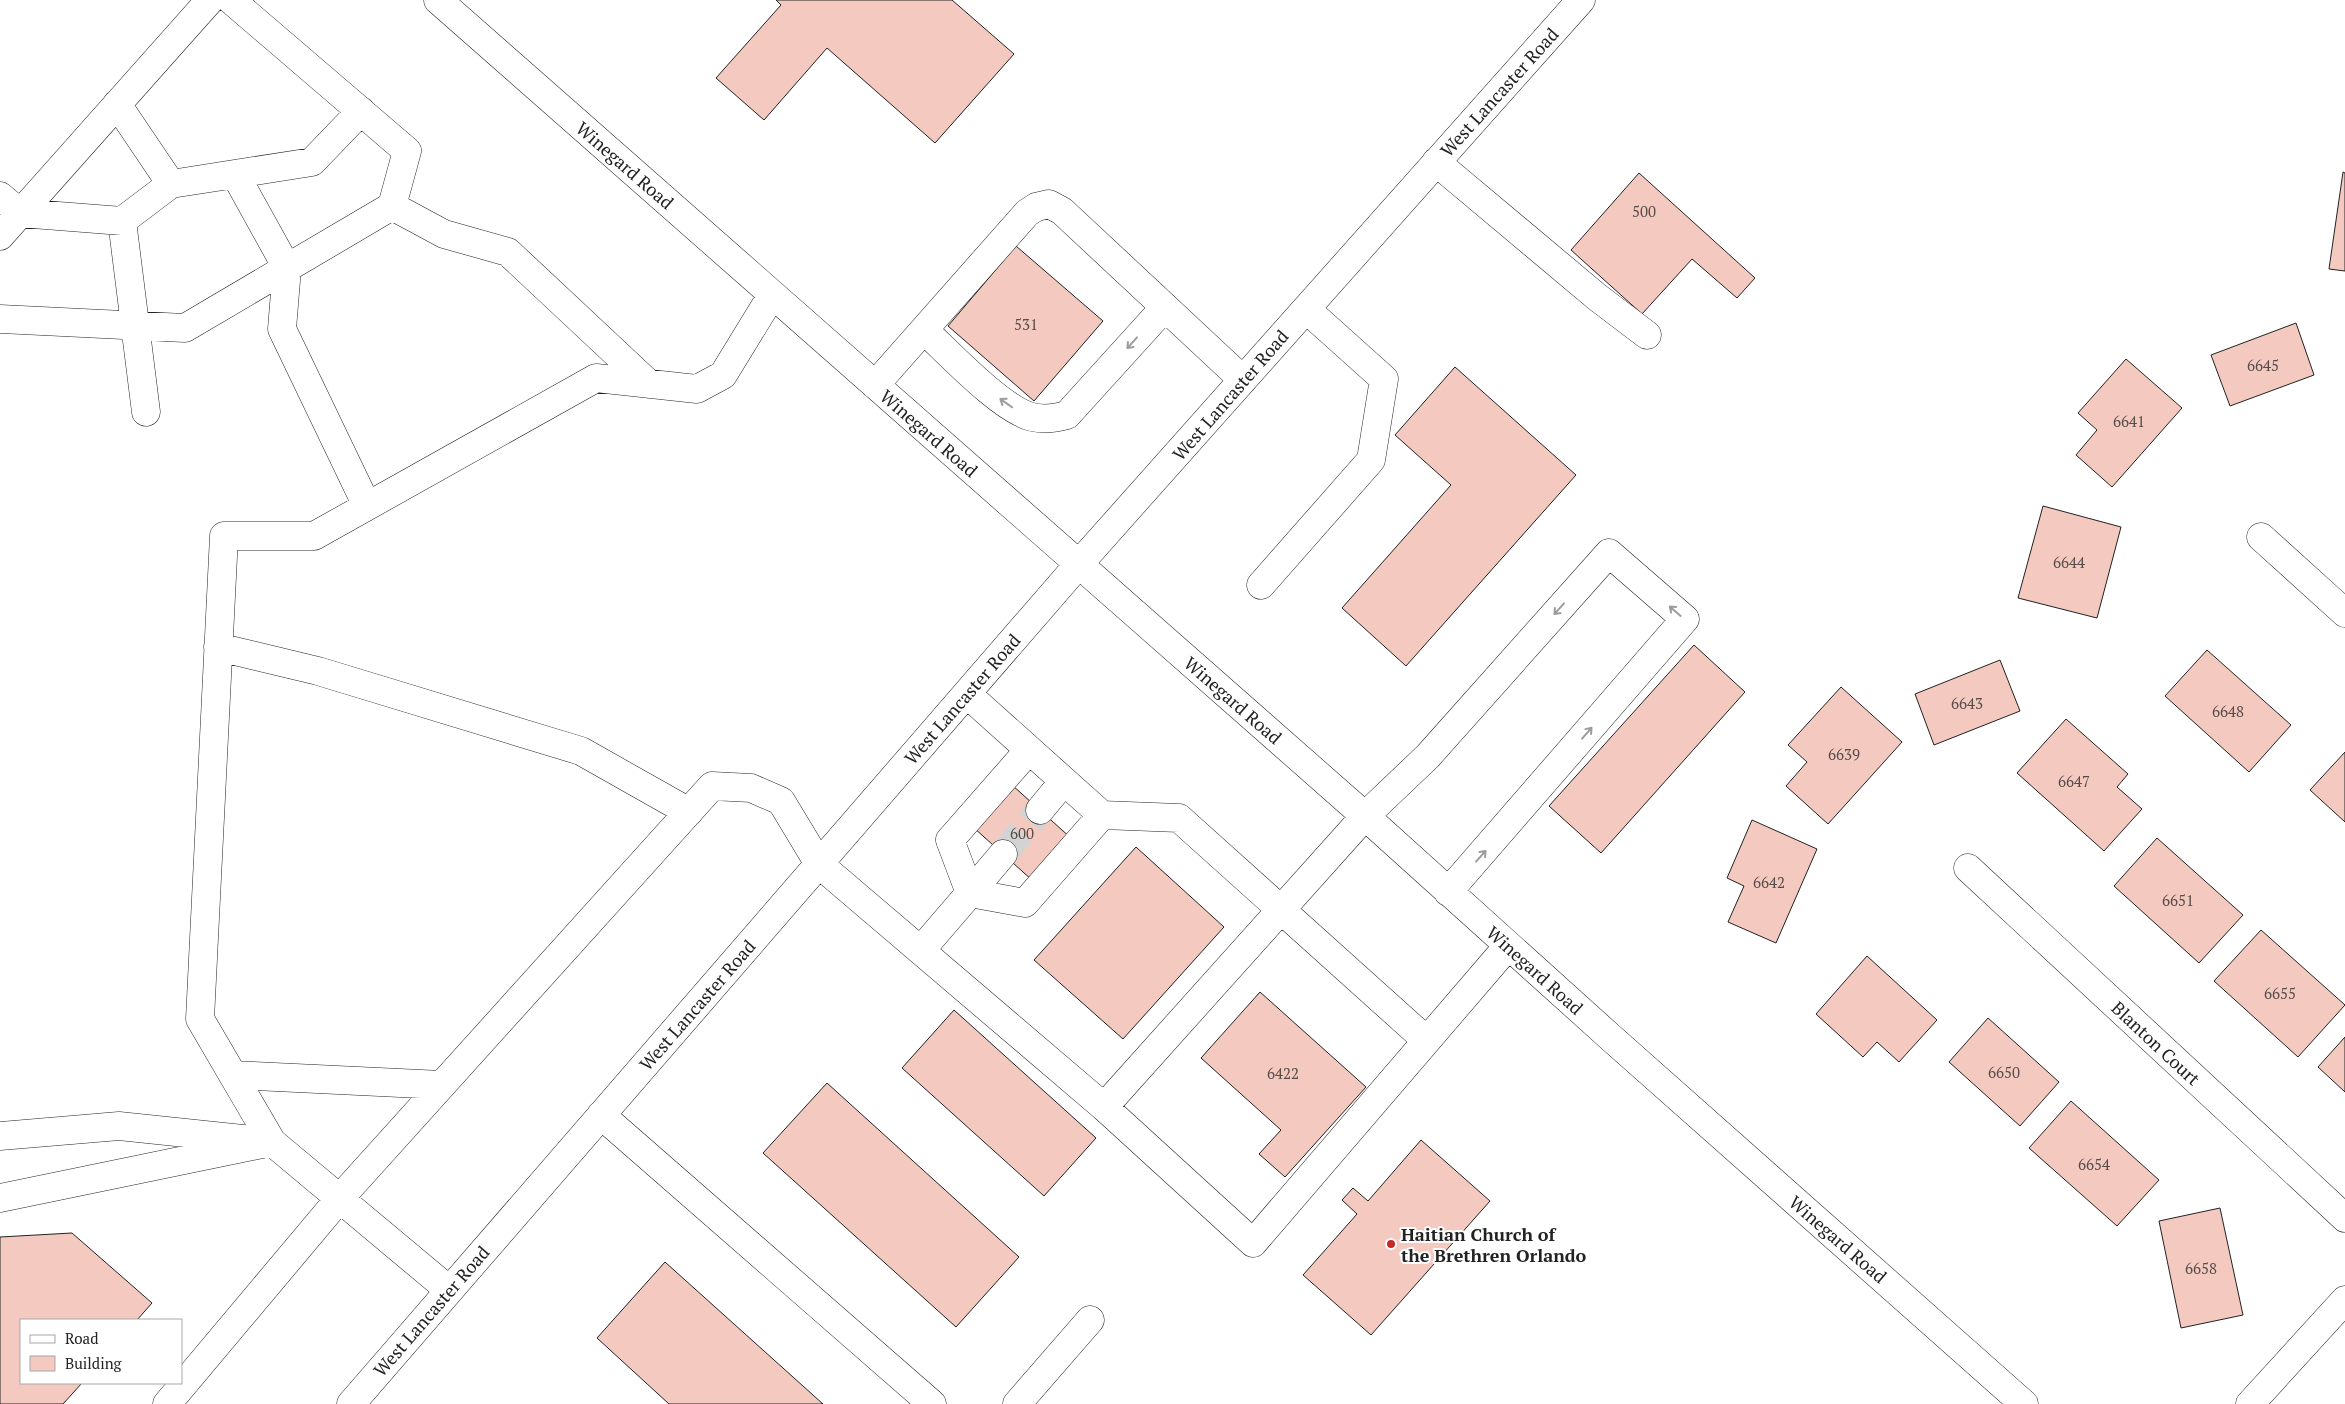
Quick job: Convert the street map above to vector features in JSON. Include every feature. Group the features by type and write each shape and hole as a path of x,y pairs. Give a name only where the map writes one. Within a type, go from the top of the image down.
{"street":[{"path":"0,236 210,0"},
{"path":"0,319 185,328 392,206 407,151 231,0"},
{"name":"Winegard Road","path":"438,0 1365,816 1508,946 2024,1404"},
{"name":"West Lancaster Road","path":"351,1404 1078,565 1581,0"},
{"path":"117,104 171,184"},
{"path":"0,196 20,213 122,221 171,184 312,162 361,111"},
{"path":"1436,162 1597,297 1647,335"},
{"path":"235,174 287,268 282,329 367,506"},
{"path":"875,385 1027,212 1036,207 1049,204 1062,211 1243,380"},
{"path":"392,206 444,234 508,252 648,384"},
{"path":"122,221 146,412"},
{"path":"450,1290 272,1142 200,1019 224,536 314,536 596,378 697,390 724,375 772,295"},
{"path":"924,330 997,396 1019,412 1032,417 1054,418 1067,415 1165,307"},
{"path":"1261,585 1371,460 1384,379 1306,308"},
{"path":"2261,537 2345,613"},
{"path":"1104,1107 1365,816 1428,756 1609,553 1684,619 1448,892"},
{"path":"218,647 318,671 581,751 689,812"},
{"path":"967,694 1102,815 1179,818 1426,1040"},
{"path":"970,893 950,840 1029,750"},
{"path":"1040,810 1064,781"},
{"path":"167,1404 340,1198 712,786 751,788 781,801 819,864 1104,1107 1253,1243 1508,946"},
{"path":"970,893 1026,903 1102,815"},
{"path":"921,950 1003,854"},
{"name":"Blanton Court","path":"1968,868 2345,1218"},
{"path":"233,1075 442,1085"},
{"path":"601,1115 932,1404"},
{"path":"0,1136 119,1126 272,1142"},
{"path":"0,1198 272,1142"},
{"path":"2250,1404 2345,1300"},
{"path":"1017,1404 1090,1320"}],"building":[{"path":"776,0 952,0 1014,54 935,143 827,48 764,120 716,78 781,5"},
{"path":"2343,172 2345,173 2345,271 2329,269"},
{"path":"1639,173 1755,278 1737,298 1692,259 1642,314 1571,250"},
{"path":"1016,246 1103,321 1034,401 948,326"},
{"path":"2296,323 2314,375 2230,406 2211,355"},
{"path":"2126,359 2182,408 2112,487 2076,455 2097,430 2078,413"},
{"path":"1455,367 1576,475 1406,666 1342,608 1451,485 1395,435"},
{"path":"2043,506 2121,527 2097,618 2018,598"},
{"path":"1694,645 1745,692 1601,853 1549,806"},
{"path":"2207,650 2291,725 2249,772 2165,696"},
{"path":"2000,660 2020,711 1934,745 1915,694"},
{"path":"1841,687 1902,742 1828,824 1786,786 1807,762 1788,745"},
{"path":"2066,719 2128,774 2117,787 2142,809 2104,851 2017,773"},
{"path":"2345,752 2345,822 2310,790"},
{"path":"1012,785 1072,839 1033,881 973,827"},
{"path":"1752,820 1817,849 1776,943 1728,922 1744,886 1727,878"},
{"path":"2157,838 2243,915 2199,963 2114,886"},
{"path":"1136,847 1224,927 1123,1039 1034,960"},
{"path":"2261,930 2345,1005 2298,1057 2214,981"},
{"path":"1867,956 1937,1020 1899,1062 1877,1042 1863,1057 1816,1014"},
{"path":"1260,992 1366,1087 1285,1177 1259,1154 1281,1130 1201,1058"},
{"path":"954,1010 1096,1138 1044,1196 902,1068"},
{"path":"1988,1018 2059,1082 2020,1126 1949,1062"},
{"path":"2345,1037 2345,1092 2318,1067"},
{"path":"827,1083 1019,1257 956,1327 763,1153"},
{"path":"2071,1101 2159,1180 2117,1226 2029,1148"},
{"name":"Haitian Church of the Brethren Orlando","path":"1421,1140 1490,1201 1371,1335 1303,1275 1357,1214 1342,1200 1353,1188 1368,1201"},
{"path":"2220,1208 2243,1315 2181,1328 2159,1221"},
{"path":"72,1233 152,1303 138,1319 20,1319 20,1384 81,1384 63,1404 0,1404 0,1237"},
{"path":"665,1262 823,1404 669,1404 597,1338"}],"tunnel":[{"path":"1003,854 1040,810"}],"place":[{"name":"Haitian Church of the Brethren Orlando","path":"1391,1244"}]}
